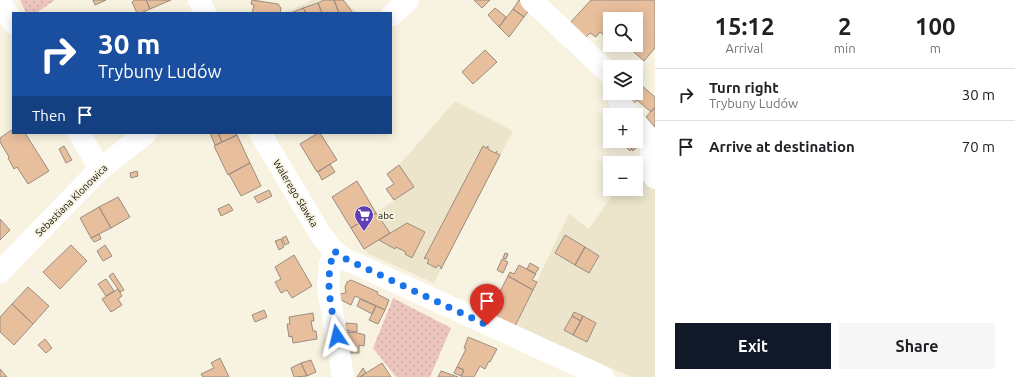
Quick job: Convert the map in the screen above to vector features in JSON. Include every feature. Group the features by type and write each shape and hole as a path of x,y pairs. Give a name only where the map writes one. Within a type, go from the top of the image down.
{"street":[{"path":"200,0 205,12"},
{"path":"392,15 408,0"},
{"path":"531,0 603,67"},
{"path":"0,2 12,21"},
{"path":"643,132 650,140 653,175 655,178"},
{"path":"80,134 100,169"},
{"name":"Sebastiana Klonowica","path":"0,272 100,169 145,134"},
{"name":"Walerego Sławka","path":"261,134 321,235 334,251 346,259 433,300 603,377"},
{"path":"334,251 330,264 328,286 343,377"}],"shaded area":[{"path":"20,0 55,0 37,12 26,12"},
{"path":"313,0 345,0 356,12 286,12"},
{"path":"455,101 513,131 434,283 369,254 364,249 390,233 376,213 414,187 399,165"},
{"path":"643,162 655,173 655,377 631,377 515,326 569,214 589,229 612,196 643,196"},
{"path":"393,298 451,328 430,377 396,377 373,348"}],"building":[{"path":"93,0 106,0 95,5"},
{"path":"135,0 146,0 150,9 143,12 137,12 132,2"},
{"path":"146,0 171,0 150,9"},
{"path":"252,0 278,4 281,8 280,12 252,12 254,5 251,4"},
{"path":"324,0 334,0 339,12 322,12 318,3"},
{"path":"334,0 343,0 352,12 339,12"},
{"path":"474,0 490,0 482,8"},
{"path":"519,0 530,9 524,17 513,9"},
{"path":"591,0 653,0 655,1 655,48 644,61 634,52 643,52 643,12 603,12 603,34 600,32 596,37 590,33 585,38 569,24"},
{"path":"318,3 322,12 305,12 303,8"},
{"path":"303,8 305,12 293,12"},
{"path":"495,8 506,17 499,27 488,15"},
{"path":"513,9 524,17 509,37 499,27"},
{"path":"485,50 497,62 473,84 462,72"},
{"path":"643,87 655,97 655,107 651,112 637,100 643,100"},
{"path":"655,107 655,127 646,117"},
{"path":"12,130 12,134 26,134 49,171 28,184 17,167 14,169 0,142 0,138"},
{"path":"210,134 218,134 222,142 215,145"},
{"path":"218,134 237,135 222,142"},
{"path":"316,134 321,134 337,160 317,172 300,144"},
{"path":"237,135 250,163 228,175 214,146"},
{"path":"64,146 72,160 66,163 59,149"},
{"path":"483,146 487,148 488,146 488,149 495,153 497,151 496,153 500,155 441,269 438,265 436,268 427,263 429,260 426,258 424,259"},
{"path":"250,163 261,186 241,196 229,174"},
{"path":"330,164 335,172 322,180 318,172"},
{"path":"399,165 414,187 394,200 386,189 394,184 387,174"},
{"path":"137,171 138,176 131,178 130,173"},
{"path":"357,181 376,213 351,228 332,197"},
{"path":"269,190 272,196 258,203 254,197"},
{"path":"118,197 130,217 111,228 99,207"},
{"path":"229,204 233,210 221,216 218,209"},
{"path":"99,207 111,228 91,238 80,218"},
{"path":"376,213 390,233 364,249 351,228"},
{"path":"0,219 10,230 0,240"},
{"path":"407,223 425,232 412,258 405,254 406,252 396,247 395,249 379,240"},
{"path":"99,234 101,239 94,242 91,238"},
{"path":"565,235 585,247 575,265 555,253"},
{"path":"286,236 289,243 285,245 282,238"},
{"path":"281,239 284,247 279,250 275,241"},
{"path":"71,245 87,261 60,289 43,272"},
{"path":"105,245 112,256 103,261 97,251"},
{"path":"585,247 599,256 589,273 575,265"},
{"path":"505,253 508,254 506,259 503,258"},
{"path":"294,255 312,286 292,298 287,290 281,293 275,282 281,279 275,267"},
{"path":"502,259 508,262 503,273 497,270"},
{"path":"530,263 539,268 535,274 527,269"},
{"path":"519,265 536,274 532,280 537,282 533,290 508,276 510,272 514,274"},
{"path":"113,273 124,290 120,292 109,276"},
{"path":"508,276 533,290 515,326 489,313"},
{"path":"106,279 114,291 106,296 98,284"},
{"path":"351,280 378,292 377,294 389,300 385,310 355,296 351,305 341,300 340,294 346,293 345,287 347,282"},
{"path":"28,287 49,306 33,324 12,304"},
{"path":"118,289 122,296 118,299 122,305 111,312 102,299"},
{"path":"493,293 498,295 494,303 489,301"},
{"path":"360,299 376,306 372,314 357,306"},
{"path":"489,301 494,303 491,309 486,307"},
{"path":"12,304 33,324 14,345 0,332 0,317"},
{"path":"376,306 385,310 378,324 369,320"},
{"path":"264,310 267,317 255,322 252,315"},
{"path":"574,312 583,316 581,321 572,316"},
{"path":"313,313 314,321 311,321 313,331 316,331 317,339 293,343 292,336 289,337 287,324 290,324 289,317"},
{"path":"572,316 581,321 573,335 564,330"},
{"path":"583,316 596,323 587,342 573,335"},
{"path":"346,323 357,324 357,332 345,330"},
{"path":"346,332 365,335 364,346 359,345 359,353 347,353"},
{"path":"468,337 497,349 485,369 480,366 474,377 461,377 464,370 457,367 466,349 464,348"},
{"path":"45,339 52,348 46,353 38,345"},
{"path":"220,358 229,377 203,377 201,374 214,368 211,363"},
{"path":"311,360 316,372 307,376 301,363"},
{"path":"301,363 307,376 294,377 291,368"},
{"path":"382,363 391,377 360,377 366,373"},
{"path":"457,367 464,370 461,376 454,373"},
{"path":"363,368 366,373 360,377 357,377"},
{"path":"0,369 7,377 0,377"},
{"path":"441,371 458,377 438,377"}],"place":[{"name":"abc","path":"364,232"}],"route":[{"path":"337,336 328,286 328,275 334,251 346,259 487,325"}]}
